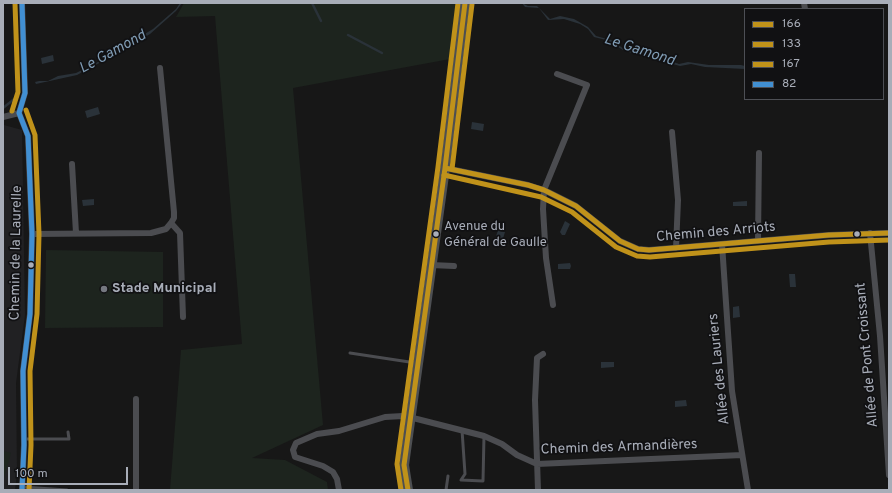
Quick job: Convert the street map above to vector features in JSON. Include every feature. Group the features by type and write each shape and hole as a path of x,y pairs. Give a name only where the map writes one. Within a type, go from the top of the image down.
{"main road":[{"path":"408,490 404,466 445,168 465,3"}],"street":[{"path":"3,117 19,114 25,93 22,3"},
{"path":"32,234 151,233 166,229 174,218 174,212 160,68"},
{"path":"553,305 546,258 543,209 544,190 587,85 557,74"},
{"name":"Chemin de la Laurelle","path":"19,114 28,136 32,234 30,314 23,371 24,439 22,489"},
{"path":"672,132 678,200 676,248"},
{"path":"758,153 758,241"},
{"path":"72,164 76,233"},
{"name":"Chemin des Arriots","path":"445,168 528,185 544,190 576,206 620,241 638,249 676,248 870,233 889,233"},
{"path":"170,223 180,233 184,317"},
{"name":"Allée de Pont Croissant","path":"870,233 889,475"},
{"name":"Allée des Lauriers","path":"722,244 732,391 748,490"},
{"path":"431,265 454,266"},
{"path":"538,490 535,400 537,358 543,354"},
{"path":"136,399 136,490"},
{"name":"Chemin des Armandières","path":"339,490 337,479 333,472 323,466 295,457 293,450 296,443 317,434 339,431 385,417 411,417 484,436 502,444 517,455 537,464 742,455"}],"lane":[{"path":"350,353 418,363"},
{"path":"462,430 465,474 461,480 483,481 484,436"},
{"path":"24,439 69,439 68,432"},
{"path":"446,490 448,476"},
{"path":"22,489 34,487 67,490 68,486"}],"shaded area":[{"path":"184,3 468,3 461,57 293,88 323,425 252,458 285,460 327,482 328,490 170,490 181,350 242,344 215,16 176,17"},
{"path":"4,125 22,130 25,315 16,383 17,474 15,490 3,490"},
{"name":"Stade Municipal","path":"46,250 163,252 163,327 45,328"},
{"path":"3,451 11,453 3,481"}],"water":[{"path":"180,3 182,3 176,11 150,34 94,66 77,75 36,84 35,82 48,81 58,76 76,73 96,63 153,29 176,9"},
{"path":"522,3 528,6 537,6 539,8 525,7"},
{"path":"539,8 550,19 560,16 574,19 588,27 596,36 611,40 624,49 633,50 648,56 663,58 679,64 688,62 709,65 741,65 744,66 744,69 705,67 691,64 680,66 623,50 606,40 594,37 588,29 580,24 564,19 548,20"},
{"path":"53,55 54,61 42,64 41,58"},
{"path":"98,107 100,114 87,118 85,111"},
{"path":"472,122 484,124 483,131 471,129"},
{"path":"94,199 94,205 83,206 82,200"},
{"path":"747,201 747,206 733,206 733,202"},
{"path":"565,221 570,224 565,235 562,235 560,232"},
{"path":"498,230 505,232 501,245 494,243"},
{"path":"570,263 570,269 558,269 558,264"},
{"path":"789,274 795,274 796,287 790,287"},
{"path":"739,306 740,317 733,318 733,307"},
{"path":"601,362 614,362 614,367 601,368"},
{"path":"686,400 687,406 675,407 675,401"}],"waterway":[{"path":"312,3 321,21"},
{"path":"348,35 382,53"},
{"name":"Le Gamond","path":"3,108 18,96"}],"transit line":[{"name":"167","path":"12,111 18,92 15,3"},
{"name":"82","path":"19,113 25,93 22,3"},
{"name":"167","path":"401,490 397,464 438,167 458,3"},
{"name":"166","path":"408,490 404,465 445,168 465,3"},
{"name":"133","path":"452,169 472,4"},
{"name":"167","path":"26,110 35,135 39,234 37,314 30,371 31,445 29,490"},
{"name":"82","path":"19,113 28,136 32,234 30,314 23,371 24,445 22,490"},
{"name":"166","path":"445,168 528,185 544,190 576,206 620,241 638,249 649,250 829,235 889,233"},
{"name":"133","path":"444,175 541,197 572,212 616,247 637,256 650,257 829,242 889,240"}],"place":[{"name":"Avenue du Général de Gaulle","path":"436,234"},
{"name":"Stade Municipal","path":"104,289"}]}
